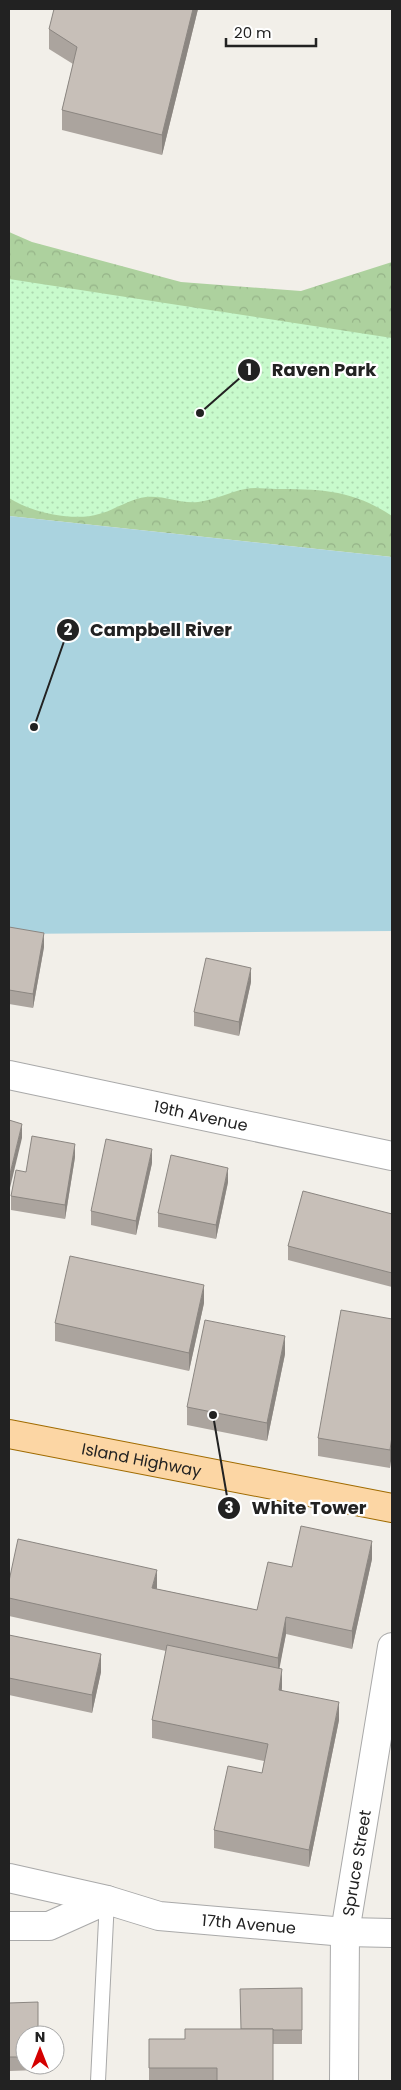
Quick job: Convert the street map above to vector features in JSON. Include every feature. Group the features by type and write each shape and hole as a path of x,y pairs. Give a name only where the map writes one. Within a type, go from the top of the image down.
{"main road":[{"name":"Island Highway","path":"9,1434 392,1508"}],"street":[{"name":"19th Avenue","path":"9,1075 392,1156"},
{"name":"Spruce Street","path":"344,2081 345,1932 392,1647"},
{"name":"17th Avenue","path":"9,1878 107,1900 159,1916 345,1932 392,1933"},
{"path":"9,1926 49,1926 107,1900"}],"lane":[{"path":"98,2081 107,1900"}],"green space":[{"path":"9,232 32,242 181,282 301,291 392,262 392,557 9,516"},
{"path":"9,279 392,338 392,516 378,507 350,496 308,490 249,488 198,502 146,497 99,514 77,517 52,514 28,508 9,498"}],"water":[{"path":"9,516 392,557 392,931 9,934"}],"building":[{"path":"54,9 193,9 162,135 62,110 77,47 49,29"},
{"path":"9,927 44,933 33,994 9,990"},
{"path":"206,958 251,968 239,1022 194,1012"},
{"path":"9,1120 22,1124 9,1178"},
{"path":"32,1136 75,1144 65,1205 11,1196 16,1170 26,1172"},
{"path":"106,1139 152,1149 136,1221 91,1211"},
{"path":"171,1155 228,1168 216,1225 158,1213"},
{"path":"303,1191 392,1214 392,1273 288,1246"},
{"path":"70,1256 204,1285 189,1353 55,1323"},
{"path":"341,1310 392,1319 392,1436 390,1450 318,1438"},
{"path":"205,1320 285,1336 267,1423 187,1407"},
{"path":"301,1526 372,1541 352,1631 286,1617 278,1658 9,1598 9,1581 18,1539 157,1570 152,1588 257,1610 268,1562 292,1567"},
{"path":"9,1635 101,1654 92,1695 9,1678"},
{"path":"167,1645 282,1669 279,1690 339,1702 309,1850 214,1830 228,1766 262,1773 268,1744 152,1720"},
{"path":"302,1988 302,2030 241,2029 240,1989"},
{"path":"38,2002 38,2025 15,2025 15,2057 9,2057 9,2003"},
{"path":"185,2029 273,2029 273,2081 217,2081 217,2068 149,2068 149,2039 185,2039"}],"place":[{"name":"Raven Park","path":"200,413"},
{"name":"Campbell River","path":"34,727"},
{"name":"White Tower","path":"213,1415"}]}
